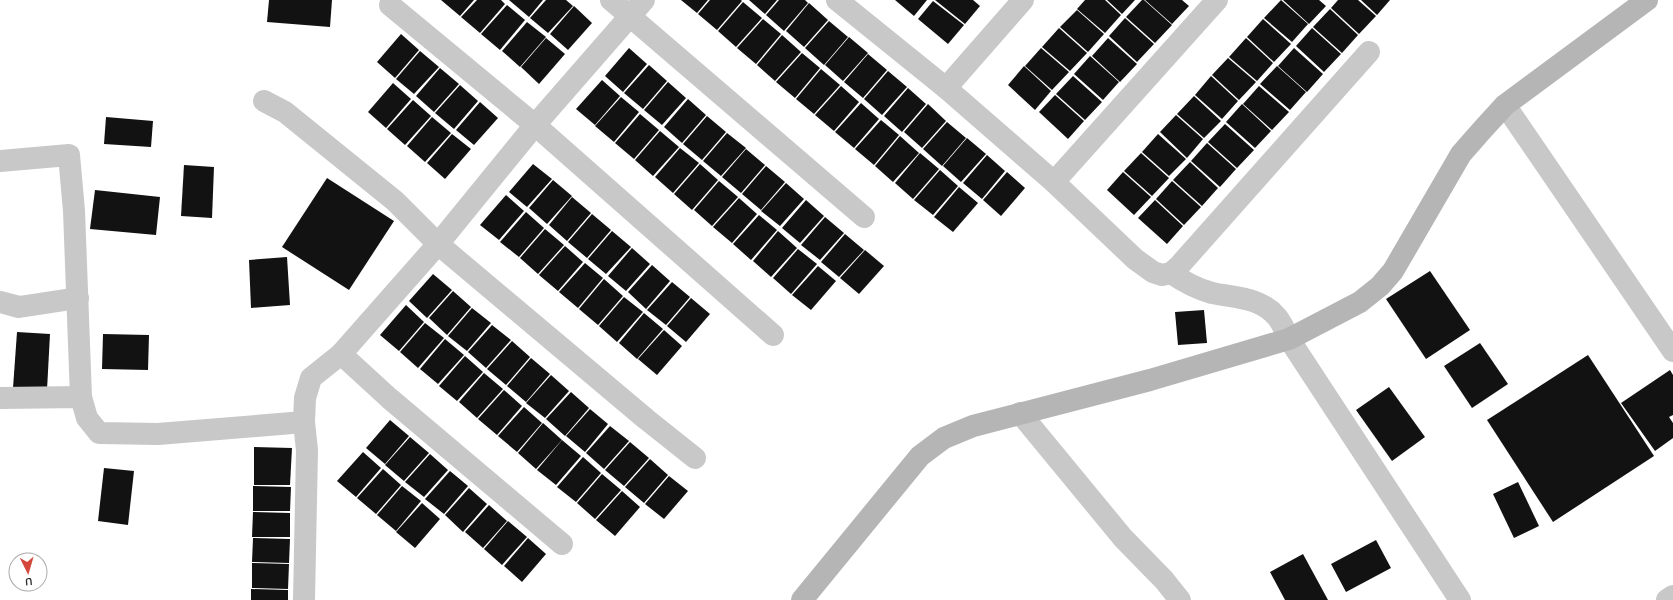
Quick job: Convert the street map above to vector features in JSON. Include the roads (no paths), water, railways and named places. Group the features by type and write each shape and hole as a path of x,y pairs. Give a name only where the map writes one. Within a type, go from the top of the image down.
{"street":[{"path":"611,0 864,217"},
{"path":"304,600 307,450 304,422 305,398 311,378 341,354 438,244 535,125 644,0"},
{"path":"837,0 946,88 1054,182 1135,259 1158,275 1171,273 1179,266 1370,52"},
{"path":"946,88 1023,0"},
{"path":"1054,182 1217,0"},
{"path":"802,600 920,456 944,438 973,426 1150,380 1289,339 1360,302 1380,286 1393,271 1404,255 1430,206 1461,154 1505,106 1647,0"},
{"path":"390,5 535,125 773,335"},
{"path":"264,101 285,112 395,201 438,244 646,419 695,458"},
{"path":"1505,106 1673,351"},
{"path":"0,161 69,155 74,211 82,397 86,418 99,433 158,434 304,422"},
{"path":"1171,273 1185,283 1212,292 1254,301 1267,308 1278,318 1289,339 1460,600"},
{"path":"0,302 19,306 78,298"},
{"path":"341,354 389,398 562,544"},
{"path":"0,398 82,397"},
{"path":"1020,414 1122,538 1164,580 1180,600"},
{"path":"1668,600 1673,596"}]}
